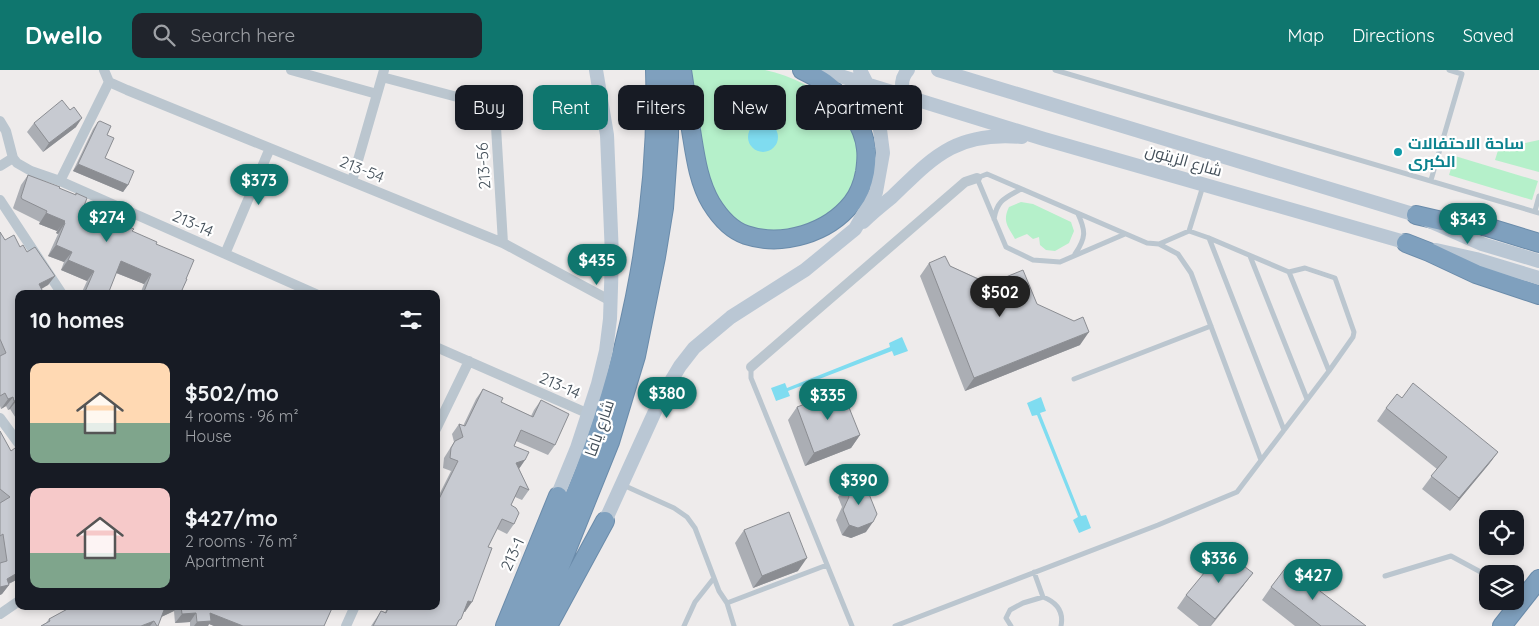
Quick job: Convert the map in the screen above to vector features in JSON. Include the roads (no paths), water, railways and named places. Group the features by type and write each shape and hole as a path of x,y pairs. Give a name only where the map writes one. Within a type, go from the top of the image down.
{"highway":[{"name":"شارع يافا","path":"518,626 557,539 585,469 613,386 628,329 643,250 648,208 654,150 655,70"},
{"name":"شارع يافا","path":"536,626 610,442 636,356 664,208 669,137 669,70"},
{"path":"682,70 696,159 700,177 710,202 724,221 745,235 764,239 783,239 818,230 837,218 853,202 862,185 866,166 866,148 861,128 844,101 826,84 802,70"},
{"path":"1416,215 1442,221 1487,227 1539,243"},
{"path":"1406,243 1476,274 1539,295"},
{"path":"505,626 558,496"},
{"path":"548,626 605,521"},
{"path":"1502,626 1522,596 1539,579"}],"main road":[{"name":"شارع الزيتون","path":"821,70 870,85"},
{"path":"855,229 876,192 883,153 878,114 860,70"},
{"path":"901,85 904,75 908,70"},
{"name":"شارع الزيتون","path":"938,70 1416,215 1482,244 1539,261"},
{"name":"213-1","path":"497,626 558,496 589,414 606,351 611,301 611,206 607,135 598,72"},
{"name":"شارع الزيتون","path":"922,101 1406,243 1476,259 1539,278"},
{"path":"557,626 662,396 680,366 694,348 731,317 806,270 927,164 952,147 977,139 1008,135 1044,138"},
{"path":"1431,249 1446,248 1453,243 1450,234 1435,223"}],"street":[{"path":"60,181 109,82 104,70"},
{"path":"291,70 377,94"},
{"path":"352,181 383,73"},
{"name":"213-56","path":"383,73 476,102 490,112 496,127 503,242"},
{"name":"213-54","path":"109,82 503,242 611,301"},
{"path":"0,120 8,134 13,158 0,166"},
{"path":"225,254 270,148"},
{"name":"213-14","path":"13,158 17,163 31,171 60,181 307,290"},
{"path":"751,367 964,182 977,178"},
{"path":"0,200 59,290"},
{"name":"213-14","path":"440,349 589,414"},
{"path":"440,422 469,361"},
{"path":"0,418 15,439"},
{"path":"0,614 15,604"},
{"path":"346,626 353,610"}],"lane":[{"path":"1055,70 1537,212 1539,196"},
{"path":"1431,180 1463,72 1449,70"},
{"path":"1125,234 1060,262 1033,260 1006,247 977,178 987,174 1125,234 1147,243 1159,244 1178,254 1191,273 1261,460"},
{"path":"1189,231 1204,184"},
{"path":"994,220 998,204 1021,189"},
{"path":"1073,256 1082,242 1084,234 1078,213"},
{"path":"896,626 1237,492 1353,337 1354,332 1335,278 1305,268 1289,272 1189,231 1159,244"},
{"path":"1210,238 1284,430"},
{"path":"1250,256 1307,399"},
{"path":"1289,272 1329,371"},
{"path":"1074,379 1211,326"},
{"path":"751,367 751,378 852,626"},
{"path":"622,484 674,508 687,517 695,528 719,591 727,604 734,626"},
{"path":"1385,576 1451,556 1479,571"},
{"path":"727,604 827,565"},
{"path":"1034,572 1042,597"},
{"path":"684,626 695,602 714,578"},
{"path":"1010,626 1006,618 1010,610 1023,603 1042,597 1053,601 1059,608 1062,619 1061,626"}],"water":[{"path":"751,130 776,131 778,137 776,143 769,150 763,152 753,147 748,137"},
{"path":"902,337 908,351 894,356 892,351 788,391 790,396 776,401 771,388 785,383 787,388 890,347 889,343"},
{"path":"1041,397 1046,411 1040,413 1081,516 1086,515 1091,528 1079,533 1073,520 1078,517 1037,415 1032,416 1027,403"}],"place":[{"name":"ساحة الاحتفالات الكبرى","path":"1398,152"}]}
